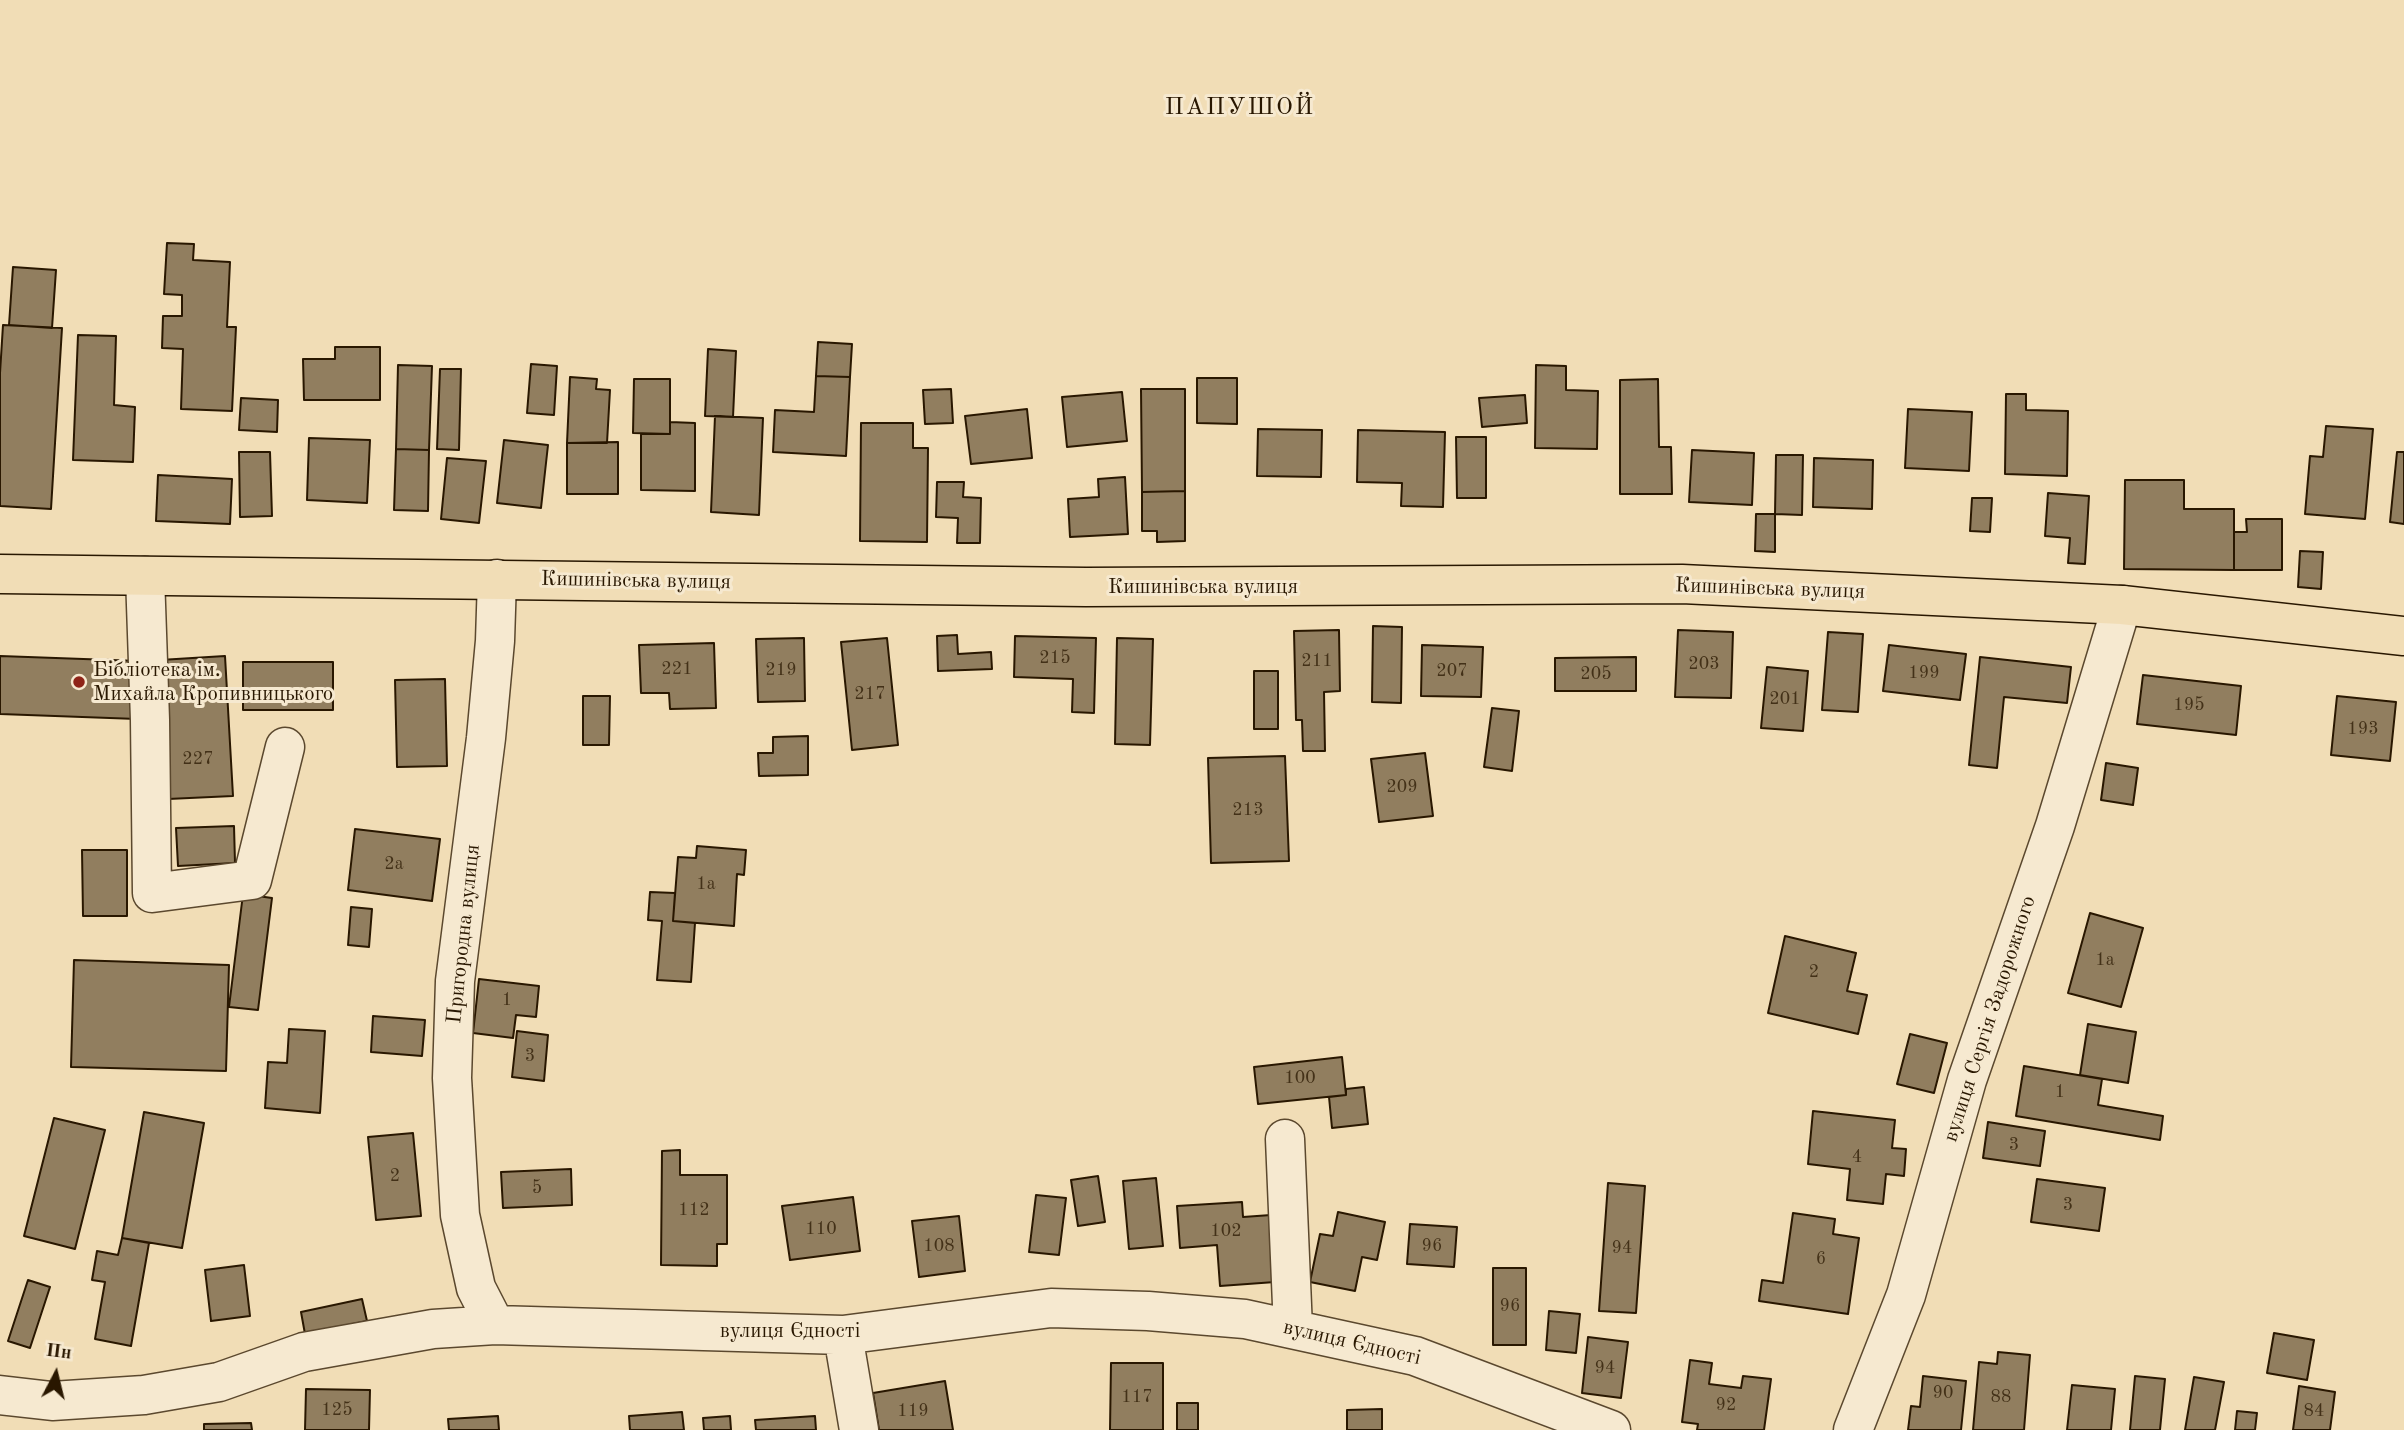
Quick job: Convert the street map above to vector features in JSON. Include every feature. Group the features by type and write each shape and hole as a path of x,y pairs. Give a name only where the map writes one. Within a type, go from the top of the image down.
{"main road":[{"name":"Кишинівська вулиця","path":"0,574 1086,587 1682,584 2122,605 2404,636"}],"street":[{"path":"145,576 152,893 252,880 285,747"},
{"name":"Пригородна вулиця","path":"495,1325 476,1288 460,1215 452,1078 455,982 486,738 495,641 497,579"},
{"name":"вулиця Сергія Задорожного","path":"1853,1430 1906,1295 1967,1080 2055,826 2122,605"},
{"path":"1285,1139 1293,1329"},
{"name":"вулиця Єдності","path":"0,1395 52,1401 144,1395 219,1382 304,1352 433,1329 495,1325 843,1335 1051,1308 1148,1311 1231,1318 1293,1329 1415,1356 1611,1430"},
{"path":"843,1335 859,1430"}],"building":[{"path":"167,243 194,244 193,260 230,262 227,327 236,327 232,411 181,409 183,349 162,348 163,316 182,316 182,295 164,294"},
{"path":"13,267 56,270 52,328 9,325"},
{"path":"3,325 62,328 51,509 0,506 0,373"},
{"path":"78,335 116,336 114,405 135,407 133,462 73,460"},
{"path":"818,342 852,344 850,377 816,376"},
{"path":"335,347 380,347 380,400 304,400 303,359 335,359"},
{"path":"708,349 736,351 733,417 705,416"},
{"path":"531,364 557,366 554,415 527,413"},
{"path":"398,365 432,366 429,450 396,449"},
{"path":"1536,365 1566,366 1566,390 1598,391 1597,449 1535,448"},
{"path":"440,369 461,369 459,450 437,449"},
{"path":"816,376 850,377 846,456 773,452 775,410 814,412"},
{"path":"570,377 597,379 596,389 610,390 607,443 567,443"},
{"path":"1197,378 1237,378 1237,424 1197,423"},
{"path":"634,379 670,379 670,434 633,433"},
{"path":"1658,379 1659,447 1671,447 1672,494 1620,494 1620,380"},
{"path":"951,389 953,423 925,424 923,390"},
{"path":"1141,389 1185,389 1185,491 1142,492"},
{"path":"1122,392 1127,441 1067,447 1062,397"},
{"path":"2006,394 2026,394 2026,410 2068,411 2067,476 2005,474"},
{"path":"1525,395 1527,423 1482,427 1479,398"},
{"path":"241,398 278,400 277,432 239,430"},
{"path":"1027,409 1032,458 971,464 965,416"},
{"path":"1908,409 1972,412 1969,471 1905,468"},
{"path":"715,416 763,418 759,515 711,512"},
{"path":"670,422 695,423 695,491 641,490 641,434 670,434"},
{"path":"861,423 913,423 913,448 928,448 927,542 860,541"},
{"path":"2326,426 2373,429 2365,519 2305,514 2310,456 2323,457"},
{"path":"1258,429 1322,430 1321,477 1257,476"},
{"path":"1358,430 1445,432 1443,507 1401,506 1402,483 1357,482"},
{"path":"1456,437 1486,437 1486,498 1457,498"},
{"path":"309,438 370,440 367,503 307,500"},
{"path":"504,440 548,445 541,508 497,503"},
{"path":"618,442 618,494 567,494 567,443"},
{"path":"396,449 429,450 428,511 394,510"},
{"path":"1692,450 1754,453 1752,505 1689,502"},
{"path":"239,452 270,452 272,516 240,517"},
{"path":"2397,452 2404,452 2404,524 2390,522"},
{"path":"1776,455 1803,455 1802,515 1775,514"},
{"path":"447,458 486,461 479,523 441,519"},
{"path":"1814,458 1873,460 1872,509 1813,507"},
{"path":"158,475 232,479 230,524 156,521"},
{"path":"1125,477 1128,534 1070,537 1068,499 1099,497 1098,479"},
{"path":"2125,480 2184,480 2184,509 2234,509 2234,570 2124,569"},
{"path":"937,482 964,482 963,497 981,498 980,543 957,543 958,518 936,517"},
{"path":"1185,491 1185,541 1157,542 1157,531 1142,531 1142,492"},
{"path":"2048,493 2089,496 2085,564 2068,563 2070,538 2045,536"},
{"path":"1972,498 1992,498 1990,532 1970,531"},
{"path":"1756,514 1775,514 1775,552 1755,551"},
{"path":"2246,519 2282,519 2282,570 2234,570 2234,532 2247,532"},
{"path":"2300,551 2323,552 2321,589 2298,587"},
{"path":"1373,626 1402,627 1401,703 1372,702"},
{"path":"1339,630 1340,691 1324,692 1325,751 1303,751 1302,720 1296,720 1294,631"},
{"path":"1678,630 1733,632 1731,698 1675,697"},
{"path":"1828,632 1863,634 1858,712 1822,710"},
{"path":"957,635 958,654 991,652 992,669 938,671 937,636"},
{"path":"1015,636 1096,638 1094,713 1072,712 1073,679 1014,677"},
{"path":"804,638 805,701 758,702 756,639"},
{"path":"887,638 898,745 852,750 841,642"},
{"path":"1117,638 1153,639 1150,745 1115,744"},
{"path":"714,643 716,708 670,709 669,693 641,693 639,645"},
{"path":"1422,645 1483,647 1481,697 1421,696"},
{"path":"1889,645 1966,654 1960,700 1883,691"},
{"path":"0,656 139,661 137,719 0,714"},
{"path":"225,656 233,796 168,799 160,660"},
{"path":"1636,657 1636,691 1555,691 1555,658"},
{"path":"1980,657 2071,667 2067,703 2004,697 1997,768 1969,765"},
{"path":"243,662 333,662 333,710 243,710"},
{"path":"1767,667 1808,671 1803,731 1761,728"},
{"path":"1254,671 1278,671 1278,729 1254,729"},
{"path":"2143,675 2241,686 2236,735 2137,724"},
{"path":"445,679 447,766 397,767 395,680"},
{"path":"583,696 610,696 609,745 583,745"},
{"path":"2337,696 2396,702 2390,761 2331,755"},
{"path":"1492,708 1519,711 1512,771 1484,767"},
{"path":"808,736 808,775 759,776 758,753 773,753 773,737"},
{"path":"1425,753 1433,816 1379,822 1371,759"},
{"path":"1285,756 1289,861 1211,863 1208,758"},
{"path":"2106,763 2138,768 2133,805 2101,800"},
{"path":"234,826 235,863 178,866 176,828"},
{"path":"355,829 440,839 432,901 348,890"},
{"path":"697,846 746,850 744,875 737,874 734,926 673,921 678,857 696,858"},
{"path":"82,850 127,850 127,916 83,916"},
{"path":"650,892 675,893 673,921 695,923 691,982 657,980 662,921 648,920"},
{"path":"243,894 272,898 258,1010 229,1007"},
{"path":"351,907 372,909 369,947 348,945"},
{"path":"2090,913 2143,928 2121,1007 2068,993"},
{"path":"1785,936 1856,953 1847,991 1867,995 1858,1034 1768,1013"},
{"path":"74,960 229,965 226,1071 71,1067"},
{"path":"479,979 539,986 536,1017 516,1015 513,1038 473,1033"},
{"path":"373,1016 425,1020 422,1056 371,1052"},
{"path":"2088,1024 2136,1032 2128,1083 2080,1075"},
{"path":"289,1029 325,1031 320,1113 265,1108 268,1062 287,1063"},
{"path":"517,1031 548,1035 544,1081 512,1077"},
{"path":"1910,1034 1947,1043 1934,1093 1897,1084"},
{"path":"1342,1057 1346,1095 1258,1104 1254,1067"},
{"path":"2024,1066 2102,1079 2098,1105 2163,1116 2160,1140 2016,1116"},
{"path":"1364,1087 1368,1124 1332,1128 1329,1097 1346,1095 1346,1089"},
{"path":"1813,1111 1895,1120 1892,1148 1906,1149 1904,1176 1886,1174 1883,1204 1847,1200 1850,1169 1808,1164"},
{"path":"144,1112 204,1123 182,1248 122,1238"},
{"path":"54,1118 105,1130 75,1249 24,1236"},
{"path":"1988,1122 2045,1131 2040,1166 1983,1158"},
{"path":"413,1133 421,1216 376,1220 368,1137"},
{"path":"680,1150 680,1175 727,1175 727,1244 717,1244 717,1266 661,1265 662,1151"},
{"path":"571,1169 572,1205 503,1208 501,1172"},
{"path":"1098,1176 1105,1222 1078,1226 1071,1180"},
{"path":"1156,1178 1163,1246 1129,1249 1123,1181"},
{"path":"2037,1179 2105,1188 2099,1231 2031,1222"},
{"path":"1608,1183 1645,1186 1636,1313 1599,1311"},
{"path":"1036,1195 1066,1198 1059,1255 1029,1252"},
{"path":"853,1197 860,1251 790,1260 782,1206"},
{"path":"1242,1202 1243,1217 1271,1215 1275,1282 1220,1286 1217,1245 1180,1248 1177,1206"},
{"path":"1338,1212 1385,1222 1377,1260 1362,1257 1355,1291 1310,1282 1320,1234 1333,1236"},
{"path":"1793,1213 1835,1219 1833,1234 1859,1238 1848,1314 1759,1301 1762,1280 1783,1283"},
{"path":"959,1216 965,1271 919,1277 912,1221"},
{"path":"1410,1224 1457,1227 1454,1267 1407,1264"},
{"path":"122,1238 149,1243 131,1346 95,1339 105,1282 92,1280 97,1251 118,1255"},
{"path":"244,1265 250,1316 211,1321 205,1270"},
{"path":"1493,1268 1526,1268 1526,1345 1493,1345"},
{"path":"28,1280 50,1287 30,1348 8,1341"},
{"path":"362,1299 367,1321 305,1334 301,1312"},
{"path":"1549,1311 1580,1314 1576,1353 1546,1350"},
{"path":"2274,1333 2314,1340 2307,1380 2267,1373"},
{"path":"1588,1337 1628,1342 1621,1398 1582,1393"},
{"path":"1998,1352 2030,1355 2024,1430 1973,1430 1979,1362 1997,1364"},
{"path":"1690,1360 1712,1363 1709,1384 1741,1388 1743,1376 1771,1379 1764,1430 1697,1430 1698,1424 1682,1422"},
{"path":"1111,1363 1163,1363 1163,1430 1110,1430"},
{"path":"1923,1376 1966,1381 1961,1430 1908,1430 1911,1406 1920,1407"},
{"path":"2135,1376 2165,1379 2160,1430 2130,1430"},
{"path":"2194,1377 2224,1382 2215,1430 2185,1430"},
{"path":"945,1381 953,1430 879,1430 873,1393"},
{"path":"2072,1385 2115,1389 2111,1430 2067,1430"},
{"path":"2299,1386 2335,1392 2330,1430 2293,1430"},
{"path":"306,1389 370,1390 369,1430 305,1430"},
{"path":"1177,1403 1198,1403 1198,1430 1177,1430"},
{"path":"1382,1409 1382,1430 1347,1430 1347,1410"},
{"path":"2237,1411 2257,1413 2255,1430 2235,1430"},
{"path":"682,1412 684,1430 630,1430 629,1416"},
{"path":"498,1416 499,1430 449,1430 448,1419"},
{"path":"730,1416 731,1430 704,1430 703,1418"},
{"path":"815,1416 816,1430 756,1430 755,1420"},
{"path":"251,1423 252,1430 204,1430 204,1424"}],"place":[{"name":"Бібліотека ім. Михайла Кропивницького","path":"79,682"}],"district":[{"name":"ПАПУШОЙ","path":"1240,108"}]}
